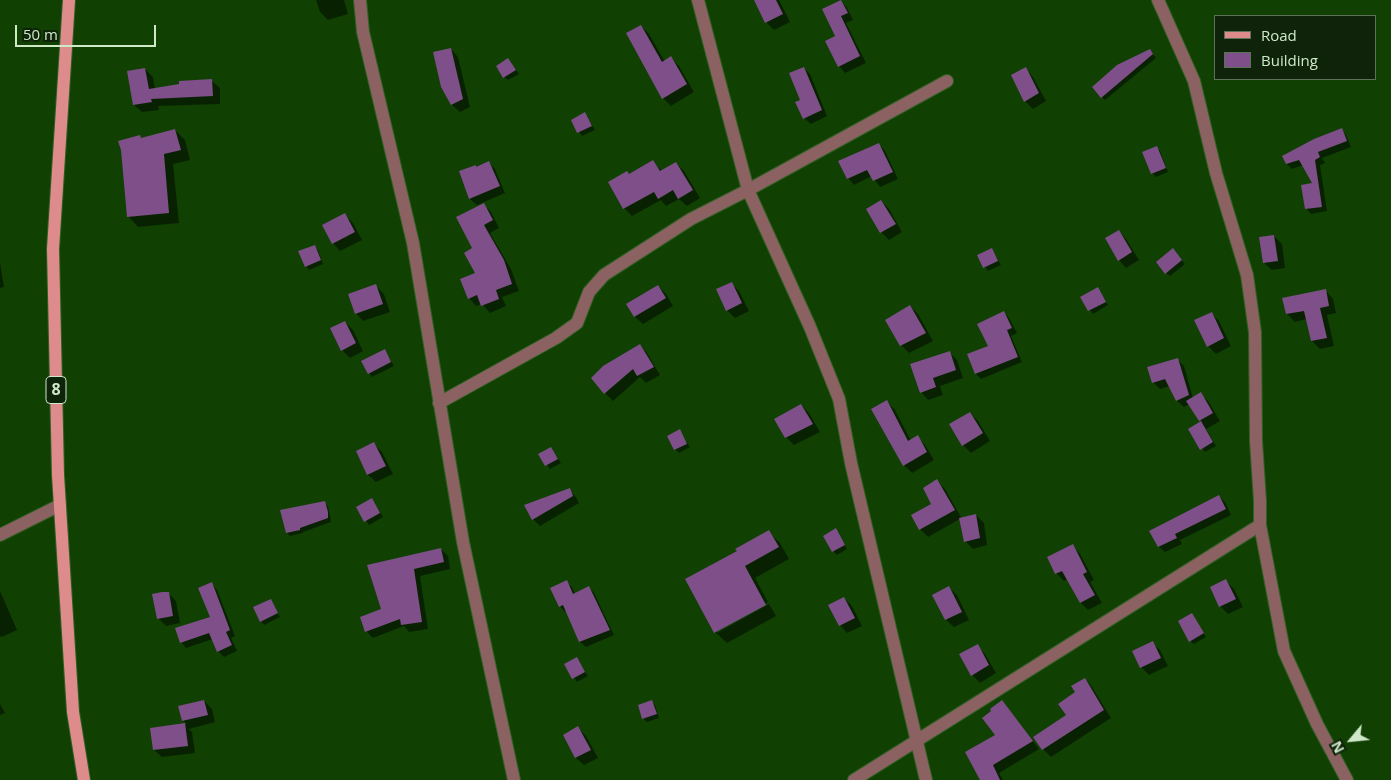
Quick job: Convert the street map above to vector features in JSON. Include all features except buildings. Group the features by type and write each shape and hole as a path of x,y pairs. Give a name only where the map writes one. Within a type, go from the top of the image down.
{"main road":[{"name":"8","path":"69,0 54,248 57,465 73,712 84,780"}],"street":[{"path":"360,0 363,32 413,243 463,542 514,780"},
{"path":"698,0 748,190 810,327 839,399 851,463 926,780"},
{"path":"1158,0 1194,81 1216,172 1247,275 1255,332 1256,441 1260,525 1284,651 1317,724 1347,780"},
{"path":"439,403 556,338 577,323 589,292 604,275 691,219 748,190 947,81"},
{"path":"0,535 60,505"},
{"path":"854,780 1260,525"}]}
